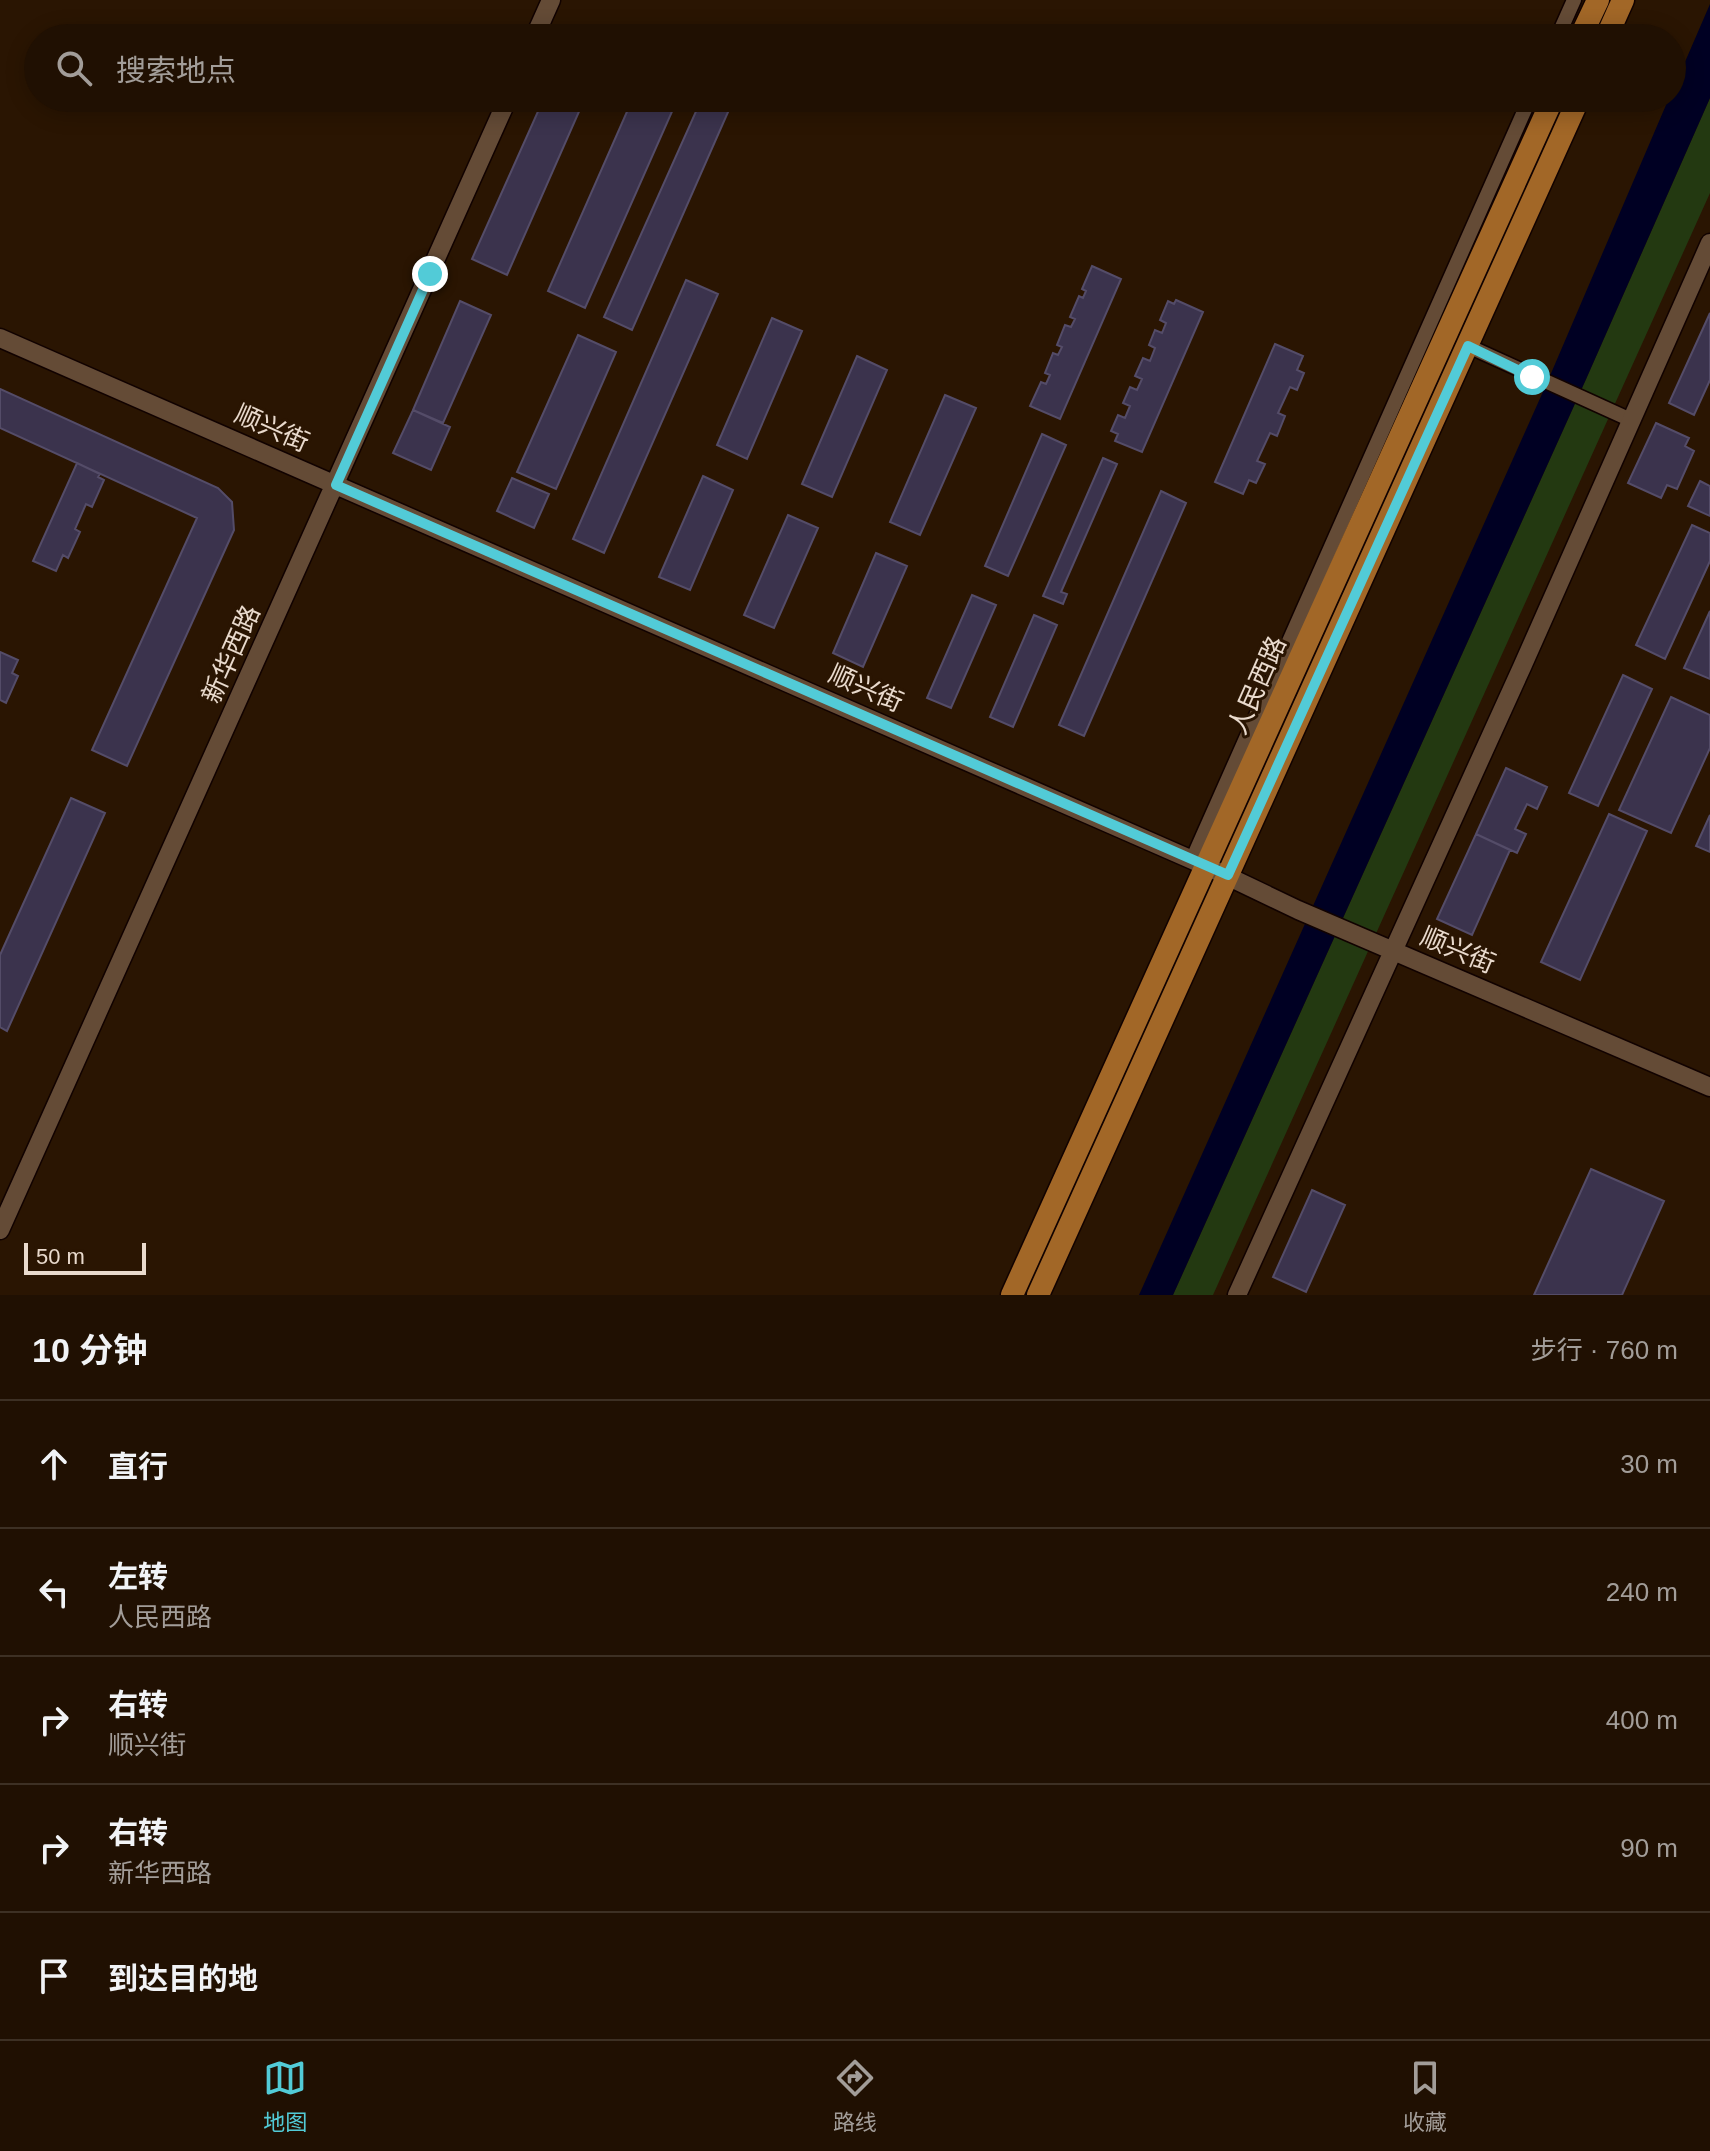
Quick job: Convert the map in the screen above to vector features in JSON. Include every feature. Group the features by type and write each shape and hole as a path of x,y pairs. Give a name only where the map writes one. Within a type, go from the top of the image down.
{"main road":[{"path":"1587,24 1598,0"},
{"path":"1612,24 1623,0"},
{"name":"人民西路","path":"1012,1295 1199,863 1547,112"},
{"name":"人民西路","path":"1038,1295 1573,112"}],"street":[{"path":"540,24 551,0"},
{"path":"1563,24 1574,0"},
{"name":"新华西路","path":"0,1230 502,112"},
{"path":"1199,863 1524,112"},
{"path":"1237,1295 1710,243"},
{"name":"顺兴街","path":"0,338 1228,875 1298,910 1710,1087"},
{"path":"1468,346 1631,420"}],"green space":[{"path":"1710,98 1710,193 1213,1295 1173,1295 1587,377"}],"water":[{"path":"1710,4 1710,98 1587,377 1173,1295 1139,1295 1546,385 1663,112 1686,112 1686,60"}],"building":[{"path":"538,112 579,112 507,275 472,259"},
{"path":"627,112 672,112 585,308 548,291"},
{"path":"696,112 728,112 632,330 604,317"},
{"path":"1092,266 1121,279 1060,419 1030,406 1041,382 1046,384 1050,375 1045,373 1053,353 1058,355 1062,347 1057,345 1065,325 1071,327 1075,319 1070,317 1079,296 1083,298 1086,291 1082,289"},
{"path":"686,280 718,294 604,553 573,539"},
{"path":"1176,300 1203,312 1142,452 1115,441 1118,434 1111,431 1118,415 1125,418 1130,406 1123,403 1130,387 1137,390 1142,379 1135,376 1143,358 1150,361 1155,348 1149,345 1155,330 1162,333 1166,323 1160,320 1168,301 1174,304"},
{"path":"460,301 491,315 443,423 413,410"},
{"path":"1710,313 1710,380 1694,415 1669,403"},
{"path":"772,318 802,331 747,459 717,445"},
{"path":"578,335 616,352 556,489 517,472"},
{"path":"1275,344 1303,356 1297,370 1304,373 1297,390 1290,387 1278,413 1285,416 1277,436 1270,433 1257,461 1265,464 1256,483 1249,480 1243,494 1215,482"},
{"path":"857,356 887,370 832,497 802,484"},
{"path":"0,389 218,488 232,502 234,530 127,766 92,750 197,518 0,428"},
{"path":"945,395 976,408 920,535 890,522"},
{"path":"413,410 450,427 431,470 393,453"},
{"path":"1656,423 1689,438 1685,446 1694,451 1677,489 1667,485 1661,498 1628,483"},
{"path":"1042,434 1066,445 1008,576 985,566"},
{"path":"1103,458 1117,464 1061,592 1067,594 1063,604 1043,596"},
{"path":"77,463 100,474 98,477 104,480 92,507 86,504 75,529 80,532 68,558 63,555 56,571 33,561"},
{"path":"703,476 733,490 690,590 659,577"},
{"path":"512,478 549,494 534,528 497,511"},
{"path":"1700,481 1710,486 1710,516 1688,506"},
{"path":"1161,491 1186,503 1084,736 1059,725"},
{"path":"788,515 818,528 774,628 744,615"},
{"path":"1692,525 1710,533 1710,561 1665,659 1636,645"},
{"path":"876,553 907,566 863,667 833,653"},
{"path":"972,595 996,605 951,708 927,698"},
{"path":"1710,611 1710,679 1684,668"},
{"path":"1034,615 1057,625 1013,727 990,717"},
{"path":"0,652 18,660 12,673 18,676 6,703 0,700"},
{"path":"1623,675 1652,689 1598,806 1569,793"},
{"path":"1671,697 1710,715 1710,748 1671,833 1619,810"},
{"path":"1506,768 1547,787 1537,809 1527,804 1515,829 1526,834 1517,853 1476,834"},
{"path":"71,798 105,813 7,1031 0,1027 0,955"},
{"path":"1609,814 1647,831 1580,980 1541,962"},
{"path":"1710,815 1710,852 1696,846"},
{"path":"1476,834 1510,850 1472,935 1437,919"},
{"path":"1591,1169 1664,1201 1622,1295 1534,1295"},
{"path":"1312,1190 1345,1205 1306,1292 1273,1277"}],"route":[{"path":"430,274 336,485 1228,875 1468,346 1532,377"}]}
